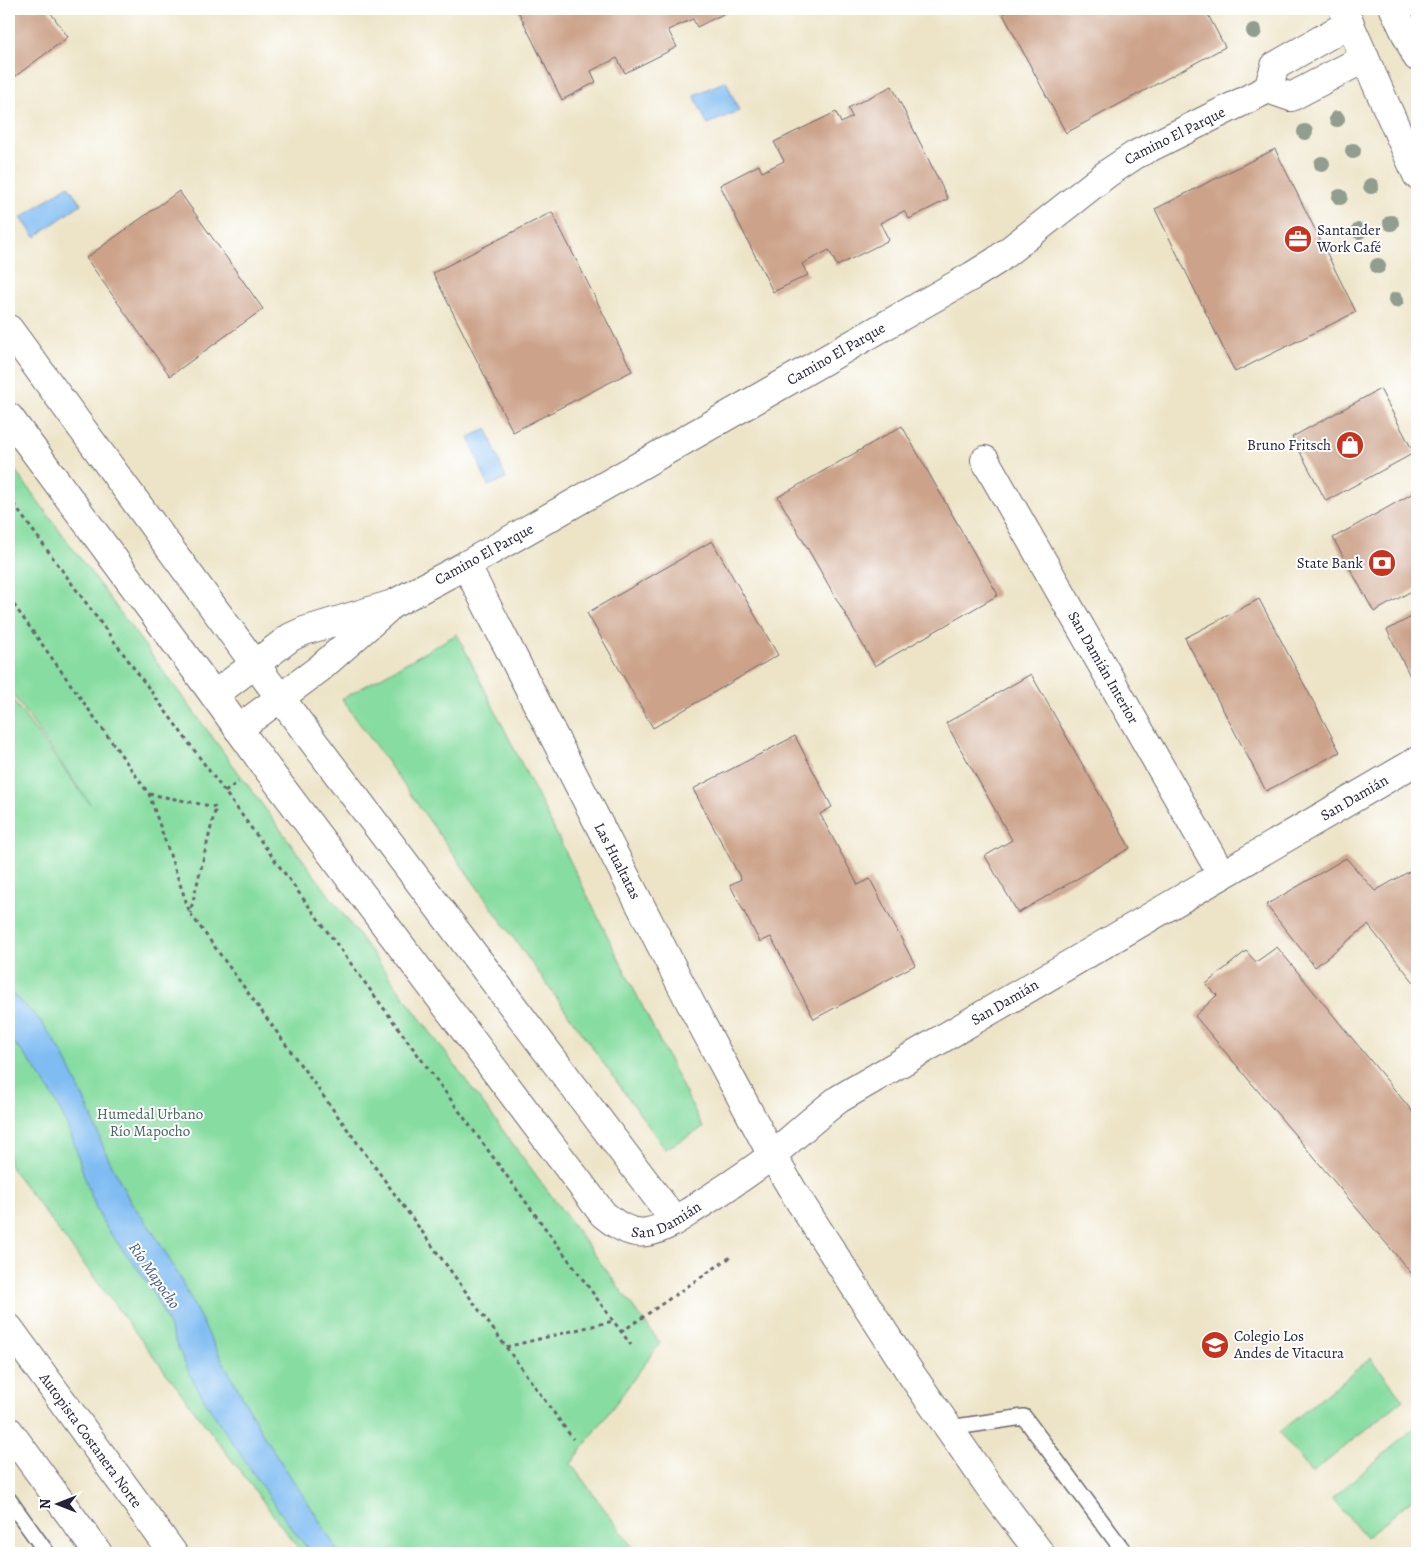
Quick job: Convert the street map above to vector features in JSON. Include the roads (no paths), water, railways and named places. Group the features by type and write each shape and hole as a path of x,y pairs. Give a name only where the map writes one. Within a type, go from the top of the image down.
{"main road":[{"path":"1394,9 1417,57"},
{"path":"1366,58 1291,97 1268,89 1275,66 1346,16 1366,58 1417,175"},
{"name":"Camino El Parque","path":"214,694 291,637 304,631 393,604 466,565 972,276 996,261 1135,155 1268,89"},
{"path":"9,329 254,663 675,1221"},
{"name":"San Damián","path":"9,417 238,728 603,1214 614,1224 630,1231 645,1232 661,1229 675,1221 772,1155 839,1099 1417,761"},
{"name":"San Damián Interior","path":"986,460 1222,875"},
{"name":"Las Hualtatas","path":"466,565 670,964 772,1155 899,1356 989,1486 1040,1553"},
{"name":"Camino El Parque","path":"238,728 319,670 393,604"},
{"name":"Autopista Costanera Norte","path":"9,1328 173,1553"},
{"path":"9,1430 98,1553"}],"lane":[{"path":"949,1428 1024,1417 1125,1553"},
{"path":"9,1500 47,1553"}],"water":[{"path":"726,81 739,111 707,124 694,95"},
{"path":"68,185 81,204 35,237 21,218"},
{"path":"487,429 506,479 488,486 469,437"},
{"name":"Río Mapocho","path":"9,991 40,1020 63,1054 90,1112 104,1149 129,1199 153,1232 178,1274 265,1438 339,1553 311,1553 266,1492 199,1391 155,1296 108,1230 98,1212 73,1140 47,1086 20,1049 9,1039"}],"place":[{"name":"Santander Work Café","path":"1298,239"},
{"name":"Bruno Fritsch","path":"1350,445"},
{"name":"State Bank","path":"1382,563"},
{"name":"Colegio Los Andes de Vitacura","path":"1215,1345"}],"park label":[{"name":"Humedal Urbano Río Mapocho","path":"150,1122"}]}
